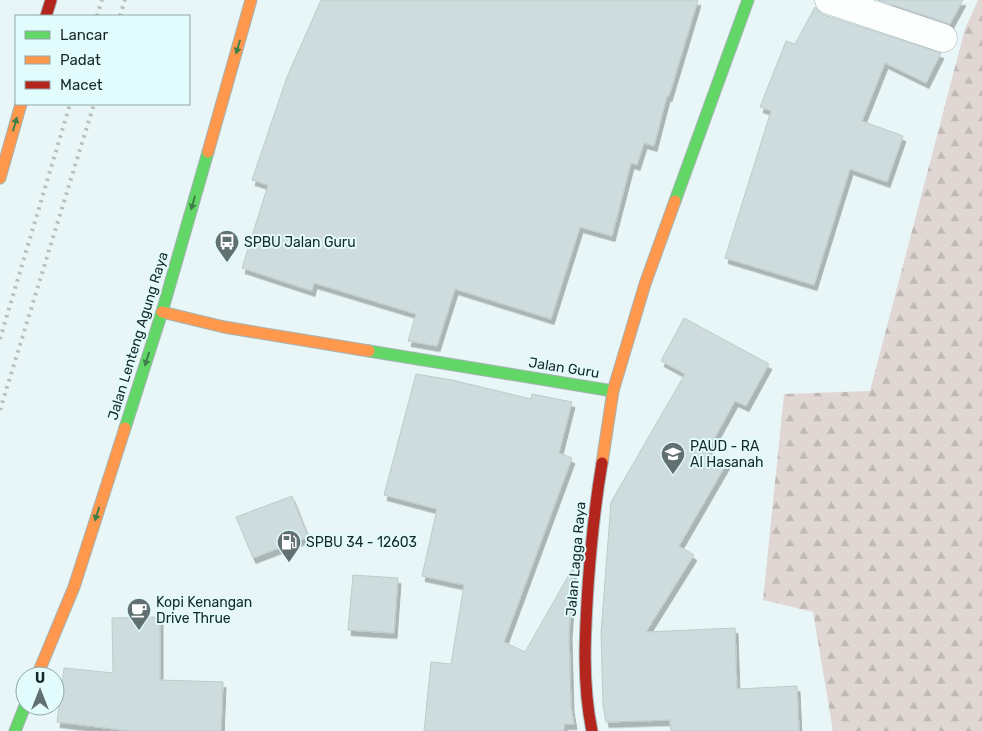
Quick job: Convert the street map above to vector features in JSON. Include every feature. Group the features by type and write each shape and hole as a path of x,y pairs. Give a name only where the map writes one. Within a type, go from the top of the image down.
{"street":[{"path":"46,15 51,0"},
{"name":"Jalan Lenteng Agung Raya","path":"41,666 74,587 162,312 251,0"},
{"name":"Jalan Guru","path":"162,312 224,327 613,391 645,284 748,0"},
{"path":"829,0 943,38"},
{"path":"0,178 21,105"},
{"name":"Jalan Lagga Raya","path":"592,731 587,707 586,670 589,578 594,511 613,391"},
{"path":"15,731 21,716"}],"green space":[{"path":"978,0 982,0 982,731 833,731 813,612 763,600 784,394 870,391 965,29"}],"building":[{"path":"321,0 698,0 669,96 667,96 654,146 644,143 637,165 631,163 612,236 580,227 551,319 455,289 437,346 408,341 416,314 314,283 312,291 242,268 268,185 252,180 287,77"},
{"path":"878,0 963,0 950,24"},
{"path":"815,7 824,15 941,53 926,83 885,63 862,121 903,136 887,182 850,169 814,285 725,258 771,111 760,107 786,41 795,44"},
{"path":"684,318 769,364 746,406 735,401 707,452 727,463 679,546 694,555 646,632 735,628 737,689 797,686 799,731 671,731 670,720 606,722 603,705 601,633 611,502 685,374 661,361"},
{"path":"416,374 452,380 531,399 532,394 572,402 559,453 572,458 504,642 525,652 574,566 569,633 571,707 574,724 564,724 564,731 424,731 431,662 451,664 464,585 422,576 437,509 384,495"},
{"path":"292,496 308,537 253,558 236,517"},
{"path":"353,575 398,578 394,633 348,630"},
{"path":"160,617 160,680 223,682 221,731 130,731 57,722 58,716 65,716 65,668 113,673 112,618"}],"railway":[{"path":"97,15 102,0"},
{"path":"120,15 125,0"},
{"path":"0,339 70,105"},
{"path":"0,410 94,105"}],"traffic: fast":[{"path":"675,201 748,0"},
{"path":"125,428 162,312 208,152"},
{"path":"369,351 613,391"},
{"path":"15,731 21,716"}],"traffic: slow":[{"path":"208,152 251,0"},
{"path":"0,178 21,105"},
{"path":"602,463 613,391 645,284 675,201"},
{"path":"162,312 224,327 369,351"},
{"path":"41,666 74,587 125,428"}],"traffic: jam":[{"path":"46,15 51,0"},
{"path":"592,731 586,677 586,622 592,539 602,463"}],"place":[{"name":"SPBU Jalan Guru","path":"227,263"},
{"name":"PAUD - RA Al Hasanah","path":"673,475"},
{"name":"SPBU 34 - 12603","path":"289,563"},
{"name":"Kopi Kenangan Drive Thrue","path":"139,631"}]}
